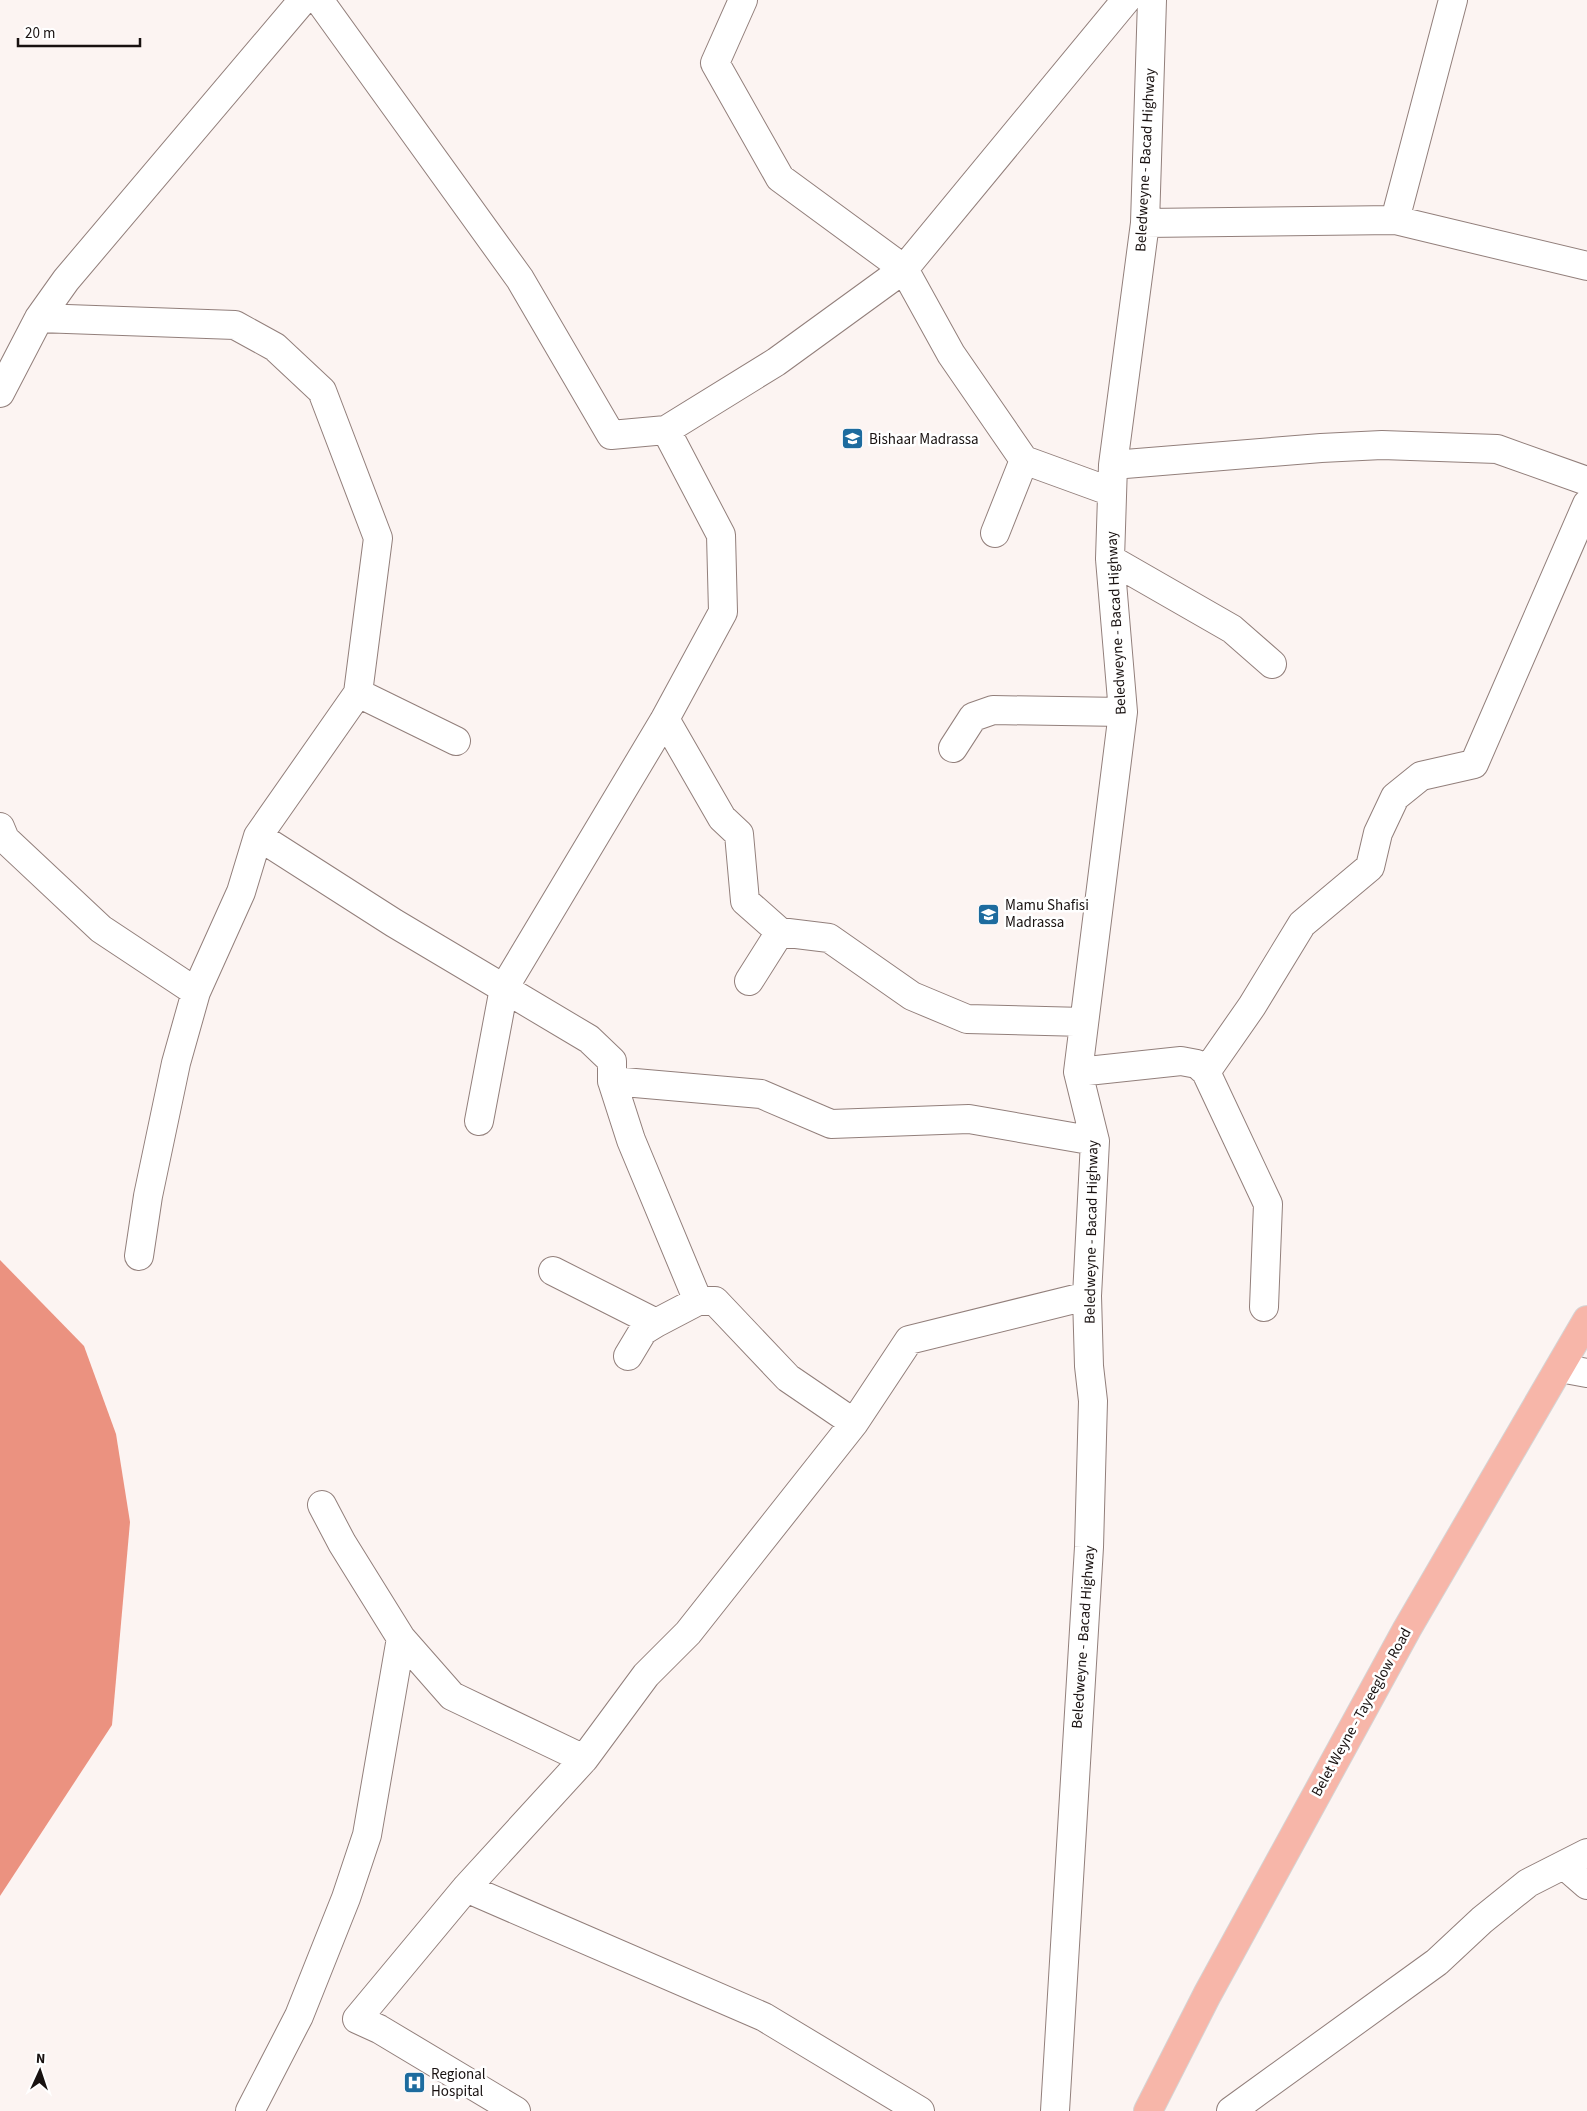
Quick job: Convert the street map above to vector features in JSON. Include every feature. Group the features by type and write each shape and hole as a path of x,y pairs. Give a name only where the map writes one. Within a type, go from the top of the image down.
{"main road":[{"name":"Belet Weyne - Tayeeglow Road","path":"1148,2111 1207,1995 1407,1629 1587,1320"}],"street":[{"path":"0,393 39,318 66,280 303,0"},
{"path":"320,0 520,279 611,435 666,430 776,362 904,269 1126,0"},
{"path":"742,0 715,63 780,178 904,269 951,354 1024,460 1112,492"},
{"name":"Beledweyne - Bacad Highway","path":"1055,2111 1089,1547 1093,1401 1087,1296 1095,1141 1078,1072 1123,712 1110,559 1112,492 1144,223 1152,0"},
{"path":"1395,220 1453,0"},
{"path":"1144,223 1395,220 1587,266"},
{"path":"39,318 235,326 275,347 322,391 378,538 358,693 258,836 241,892 196,992 176,1063 148,1196 139,1256"},
{"path":"479,1121 504,988 665,719 723,612 721,535 666,430"},
{"path":"1114,465 1373,445 1478,448 1497,449 1587,481"},
{"path":"994,533 1024,460"},
{"path":"1206,1072 1252,1006 1302,924 1370,867 1378,833 1395,796 1421,776 1474,764 1587,504"},
{"path":"1110,559 1232,629 1272,664"},
{"path":"358,693 456,741"},
{"path":"953,748 973,716 993,710 1123,712"},
{"path":"665,719 722,818 739,834 744,900 780,932 829,938 912,996 967,1019 1084,1022"},
{"path":"0,827 5,839 101,929 196,992"},
{"path":"258,836 394,923 589,1039 612,1061 612,1081 631,1140 698,1301"},
{"path":"748,981 780,932"},
{"path":"1078,1072 1180,1061 1197,1064 1206,1072 1268,1204 1264,1308"},
{"path":"612,1081 761,1094 831,1124 969,1119 1095,1141"},
{"path":"553,1271 656,1323"},
{"path":"516,2111 379,2029 357,2019 466,1888 584,1759 646,1675 688,1633 854,1423 909,1340 1087,1296"},
{"path":"628,1356 644,1331 656,1323 698,1301 715,1301 788,1378 854,1423"},
{"path":"1560,1368 1587,1373"},
{"path":"322,1505 342,1543 402,1638 452,1696 584,1759"},
{"path":"250,2111 299,2016 346,1898 367,1835 402,1638"},
{"path":"1250,2106 1437,1962 1482,1920 1528,1883 1576,1859 1587,1885"},
{"path":"466,1888 764,2017 920,2111"}],"shaded area":[{"path":"0,1260 84,1346 116,1434 130,1522 112,1725 0,1896"}],"place":[{"name":"Bishaar Madrassa","path":"853,439"},
{"name":"Mamu Shafisi Madrassa","path":"989,914"},
{"name":"Regional Hospital","path":"415,2083"}]}
